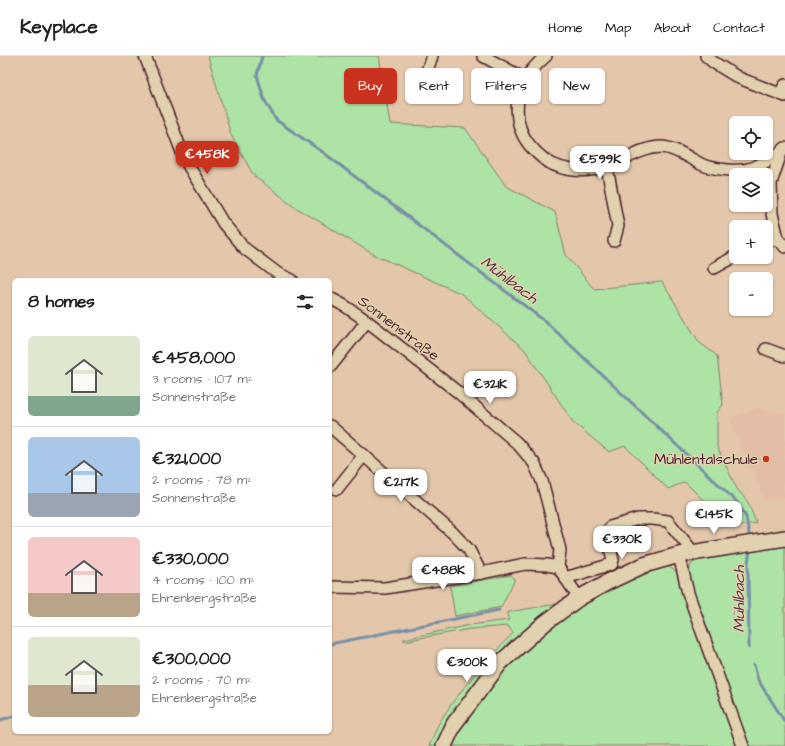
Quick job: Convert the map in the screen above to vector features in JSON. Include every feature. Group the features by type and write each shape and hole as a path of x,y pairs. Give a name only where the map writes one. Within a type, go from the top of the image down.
{"street":[{"path":"145,56 185,160 223,223 244,248 277,273 288,278"},
{"path":"428,68 432,56"},
{"path":"483,56 504,68"},
{"path":"533,68 546,56"},
{"path":"706,56 739,78 783,92"},
{"path":"517,104 521,130 525,139 545,161 562,168 573,171 607,167 649,148 663,147 675,150 705,166 719,170 729,170"},
{"path":"751,168 783,151"},
{"path":"773,169 783,151"},
{"path":"607,167 618,226 614,241"},
{"path":"772,212 778,238 785,247"},
{"path":"773,240 778,238"},
{"path":"714,268 729,260"},
{"name":"Sonnenstraße","path":"332,299 367,321 459,393 517,443 534,463 542,481 560,550 558,567"},
{"path":"332,365 367,321"},
{"path":"766,350 785,356"},
{"path":"332,428 453,533 470,550 481,573"},
{"path":"337,489 364,456"},
{"path":"565,578 612,564 613,560 607,534 610,527 638,519 668,521 686,554 688,593 743,746"},
{"path":"444,746 454,724 500,663 545,623 579,598 644,565 686,554 785,538"},
{"path":"332,586 386,588 481,573 524,564 547,565 558,567 579,598"}],"shaded area":[{"name":"Mühlentalschule","path":"757,408 785,413 785,475 783,475 785,498 765,501 730,419"}],"green space":[{"path":"208,56 379,56 381,68 344,68 344,104 387,104 390,124 465,128 506,186 555,212 566,255 594,289 662,282 699,342 717,356 723,405 717,412 717,447 737,489 748,502 756,523 730,527 685,482 668,489 625,446 609,452 573,422 525,350 462,294 373,254 297,208 254,176 231,135"},
{"path":"785,546 785,746 749,746 688,576 691,564 698,560"},
{"path":"668,566 676,572 738,746 450,746 463,721 493,680 557,619 603,591 649,572"},
{"path":"511,575 515,579 501,607 455,616 450,586"},
{"path":"557,604 520,635 489,666 438,746 429,746 439,723 455,699 483,665 513,633 508,626 470,629 404,641 404,639 470,625 509,620 508,612"}],"waterway":[{"name":"Mühlbach","path":"262,56 257,75 264,99 276,120 324,153 546,322 736,501 746,517 749,534"},
{"name":"Mühlbach","path":"749,648 748,563 750,550"},
{"path":"332,644 499,610"},
{"name":"Mühlbach","path":"754,665 758,680 785,722"},
{"path":"0,720 12,717"}],"place":[{"name":"Mühlentalschule","path":"766,459"}]}
